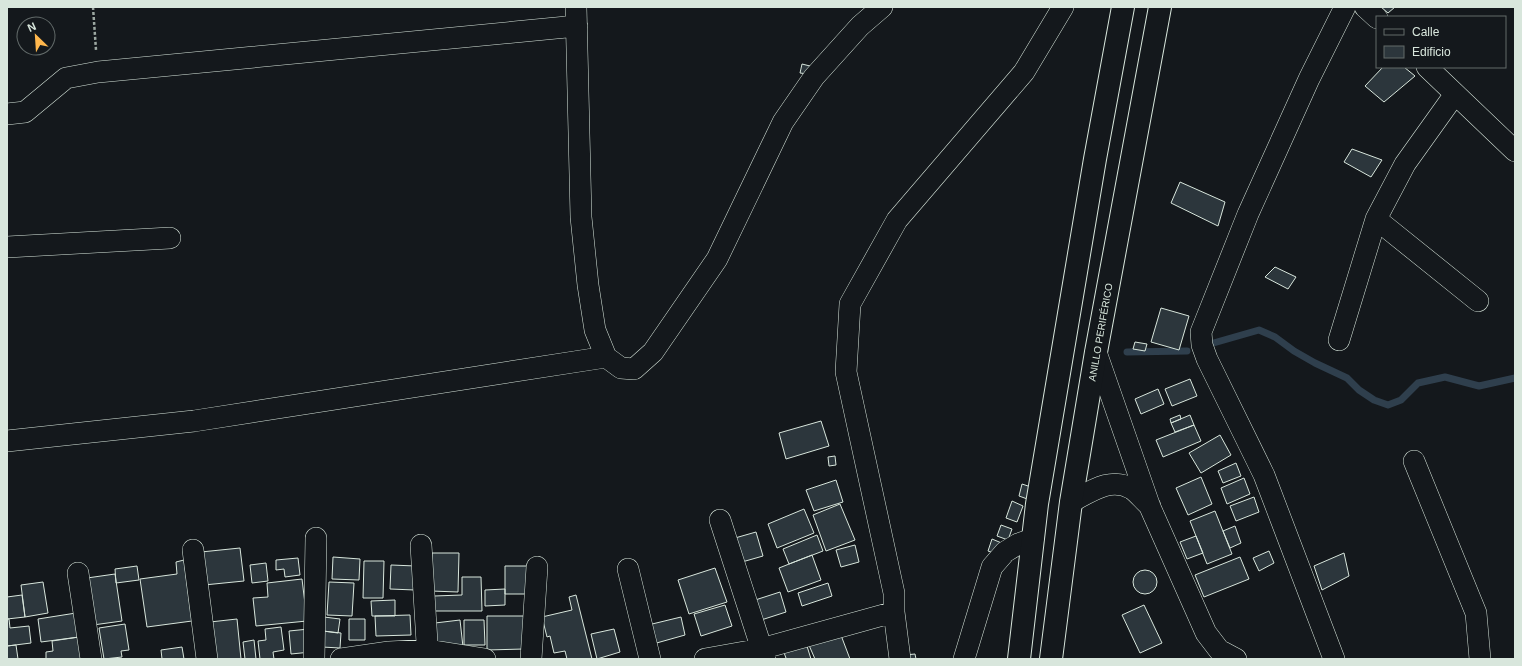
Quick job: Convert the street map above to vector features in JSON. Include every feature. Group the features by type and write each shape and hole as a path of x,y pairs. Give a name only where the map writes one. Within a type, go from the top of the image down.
{"highway":[{"path":"1019,659 1037,504 1096,151 1122,7"},
{"name":"ANILLO PERIFÉRICO","path":"1051,659 1071,502 1096,352 1160,7"}],"street":[{"path":"7,114 25,112 66,78 98,72 576,17 581,217 588,285 595,330 606,357 621,368 634,369 653,352 717,259 783,122 814,76 860,26 882,7"},
{"path":"900,659 894,612 894,593 846,372 850,304 897,220 1024,72 1063,7"},
{"path":"1334,659 1264,475 1207,359 1202,345 1201,332 1248,214 1345,7"},
{"path":"1365,7 1376,17"},
{"path":"1428,68 1515,151"},
{"path":"1339,340 1376,218 1405,164 1455,94"},
{"path":"1376,218 1478,301"},
{"path":"7,247 170,238"},
{"path":"1096,352 1150,507 1206,633 1219,650 1236,659"},
{"path":"7,441 194,421 606,357"},
{"path":"1414,461 1476,613 1480,659"},
{"path":"1071,502 1106,484 1118,484 1132,489 1150,507"},
{"path":"720,520 763,654"},
{"path":"314,659 316,538"},
{"path":"964,659 992,567 1005,552 1018,544 1033,539"},
{"path":"421,545 428,655"},
{"path":"193,550 207,659"},
{"path":"531,659 537,567"},
{"path":"628,570 650,659"},
{"path":"78,573 91,659"},
{"path":"705,659 763,654 894,612"},
{"path":"341,659 389,652 485,659"}],"path":[{"path":"93,7 98,72"}],"building":[{"path":"1381,7 1395,7 1388,13"},
{"path":"802,64 810,66 808,74 800,73"},
{"path":"1382,68 1405,68 1415,76 1384,102 1365,86"},
{"path":"1352,149 1382,160 1371,177 1344,162"},
{"path":"1180,182 1225,202 1218,226 1171,203"},
{"path":"1275,267 1296,277 1288,289 1265,277"},
{"path":"1161,308 1189,316 1179,350 1151,342"},
{"path":"1135,342 1147,344 1145,351 1133,349"},
{"path":"1190,379 1197,396 1172,406 1165,389"},
{"path":"1158,389 1164,404 1141,414 1135,399"},
{"path":"1180,415 1181,419 1171,423 1170,419"},
{"path":"1190,415 1194,425 1175,432 1171,423"},
{"path":"821,421 829,446 786,459 779,433"},
{"path":"1194,425 1201,441 1163,457 1156,440"},
{"path":"1220,435 1231,455 1201,473 1189,453"},
{"path":"835,456 836,465 829,466 828,457"},
{"path":"1236,463 1241,476 1223,483 1218,471"},
{"path":"1201,477 1212,504 1188,515 1176,488"},
{"path":"1244,478 1250,494 1227,504 1221,488"},
{"path":"836,480 843,502 814,511 806,490"},
{"path":"1022,484 1034,488 1030,500 1019,496"},
{"path":"1254,497 1259,512 1236,521 1230,506"},
{"path":"1012,501 1023,506 1017,522 1006,518"},
{"path":"840,504 855,540 826,551 813,515"},
{"path":"804,509 814,533 777,548 768,524"},
{"path":"1215,511 1232,554 1207,564 1190,521"},
{"path":"1001,525 1012,529 1008,540 997,536"},
{"path":"1235,526 1241,543 1230,548 1223,531"},
{"path":"756,532 763,556 742,562 735,538"},
{"path":"817,535 823,551 789,564 783,549"},
{"path":"1196,536 1203,553 1187,559 1180,542"},
{"path":"992,539 1004,544 999,555 988,551"},
{"path":"855,545 859,562 841,567 836,550"},
{"path":"240,548 244,581 204,585 201,552"},
{"path":"1269,551 1274,563 1259,571 1253,558"},
{"path":"432,553 459,553 458,592 431,591"},
{"path":"1344,553 1349,576 1322,590 1314,566"},
{"path":"812,555 821,580 788,592 779,568"},
{"path":"333,557 360,559 359,580 332,579"},
{"path":"1240,557 1249,579 1204,597 1195,575"},
{"path":"298,558 300,575 285,577 284,569 276,570 276,560"},
{"path":"184,560 192,621 147,627 140,579 177,574 176,562"},
{"path":"364,561 384,561 383,598 363,598"},
{"path":"266,563 268,581 252,583 250,565"},
{"path":"391,565 416,566 415,590 390,589"},
{"path":"137,566 139,580 116,583 115,569"},
{"path":"505,566 527,566 527,594 505,594"},
{"path":"715,568 727,602 689,614 678,580"},
{"path":"1145,570 1154,573 1157,582 1154,591 1145,594 1136,591 1133,582 1136,573"},
{"path":"115,574 122,621 93,625 87,578"},
{"path":"462,577 481,577 482,611 434,611 434,596 462,595"},
{"path":"302,579 307,621 256,626 253,598 268,597 267,583"},
{"path":"43,582 48,613 25,617 21,585"},
{"path":"329,582 354,583 352,616 327,615"},
{"path":"828,583 832,596 802,606 798,593"},
{"path":"505,589 505,605 485,606 485,590"},
{"path":"780,592 786,612 755,622 749,602"},
{"path":"22,595 25,617 7,619 7,597"},
{"path":"576,595 592,659 567,659 565,651 554,653 550,636 547,637 542,617 572,610 569,597"},
{"path":"395,600 395,616 372,616 371,601"},
{"path":"725,605 732,626 701,636 694,614"},
{"path":"1144,605 1162,643 1140,653 1122,615"},
{"path":"76,613 79,637 41,642 38,619"},
{"path":"410,615 411,635 376,636 375,616"},
{"path":"487,616 524,616 524,649 487,650"},
{"path":"324,617 340,619 338,633 323,631"},
{"path":"681,617 685,635 653,644 648,625"},
{"path":"7,619 9,619 10,628 29,626 31,643 7,646"},
{"path":"237,619 241,659 214,659 210,622"},
{"path":"349,619 365,619 365,640 349,640"},
{"path":"460,620 463,647 437,649 435,623"},
{"path":"464,620 484,620 485,645 464,645"},
{"path":"125,624 129,650 121,651 122,657 104,659 99,628"},
{"path":"281,627 284,650 273,652 274,659 260,659 258,641 266,640 265,629"},
{"path":"309,629 311,652 291,654 289,631"},
{"path":"614,629 620,652 597,659 591,634"},
{"path":"839,630 850,659 815,659 808,643"},
{"path":"323,631 341,633 340,648 322,647"},
{"path":"79,637 82,659 46,659 46,652 53,651 52,641"},
{"path":"254,640 256,659 245,659 243,642"},
{"path":"806,643 811,659 784,659 786,658 783,650"},
{"path":"16,645 18,659 7,659 7,646"},
{"path":"182,647 184,659 162,659 161,650"},
{"path":"915,654 916,659 906,659 905,655"}],"waterway":[{"path":"1210,344 1259,330 1275,337 1294,351 1315,363 1347,378 1359,390 1374,400 1388,405 1401,400 1418,383 1445,377 1479,386 1515,378"},
{"path":"1127,352 1187,351"}]}
